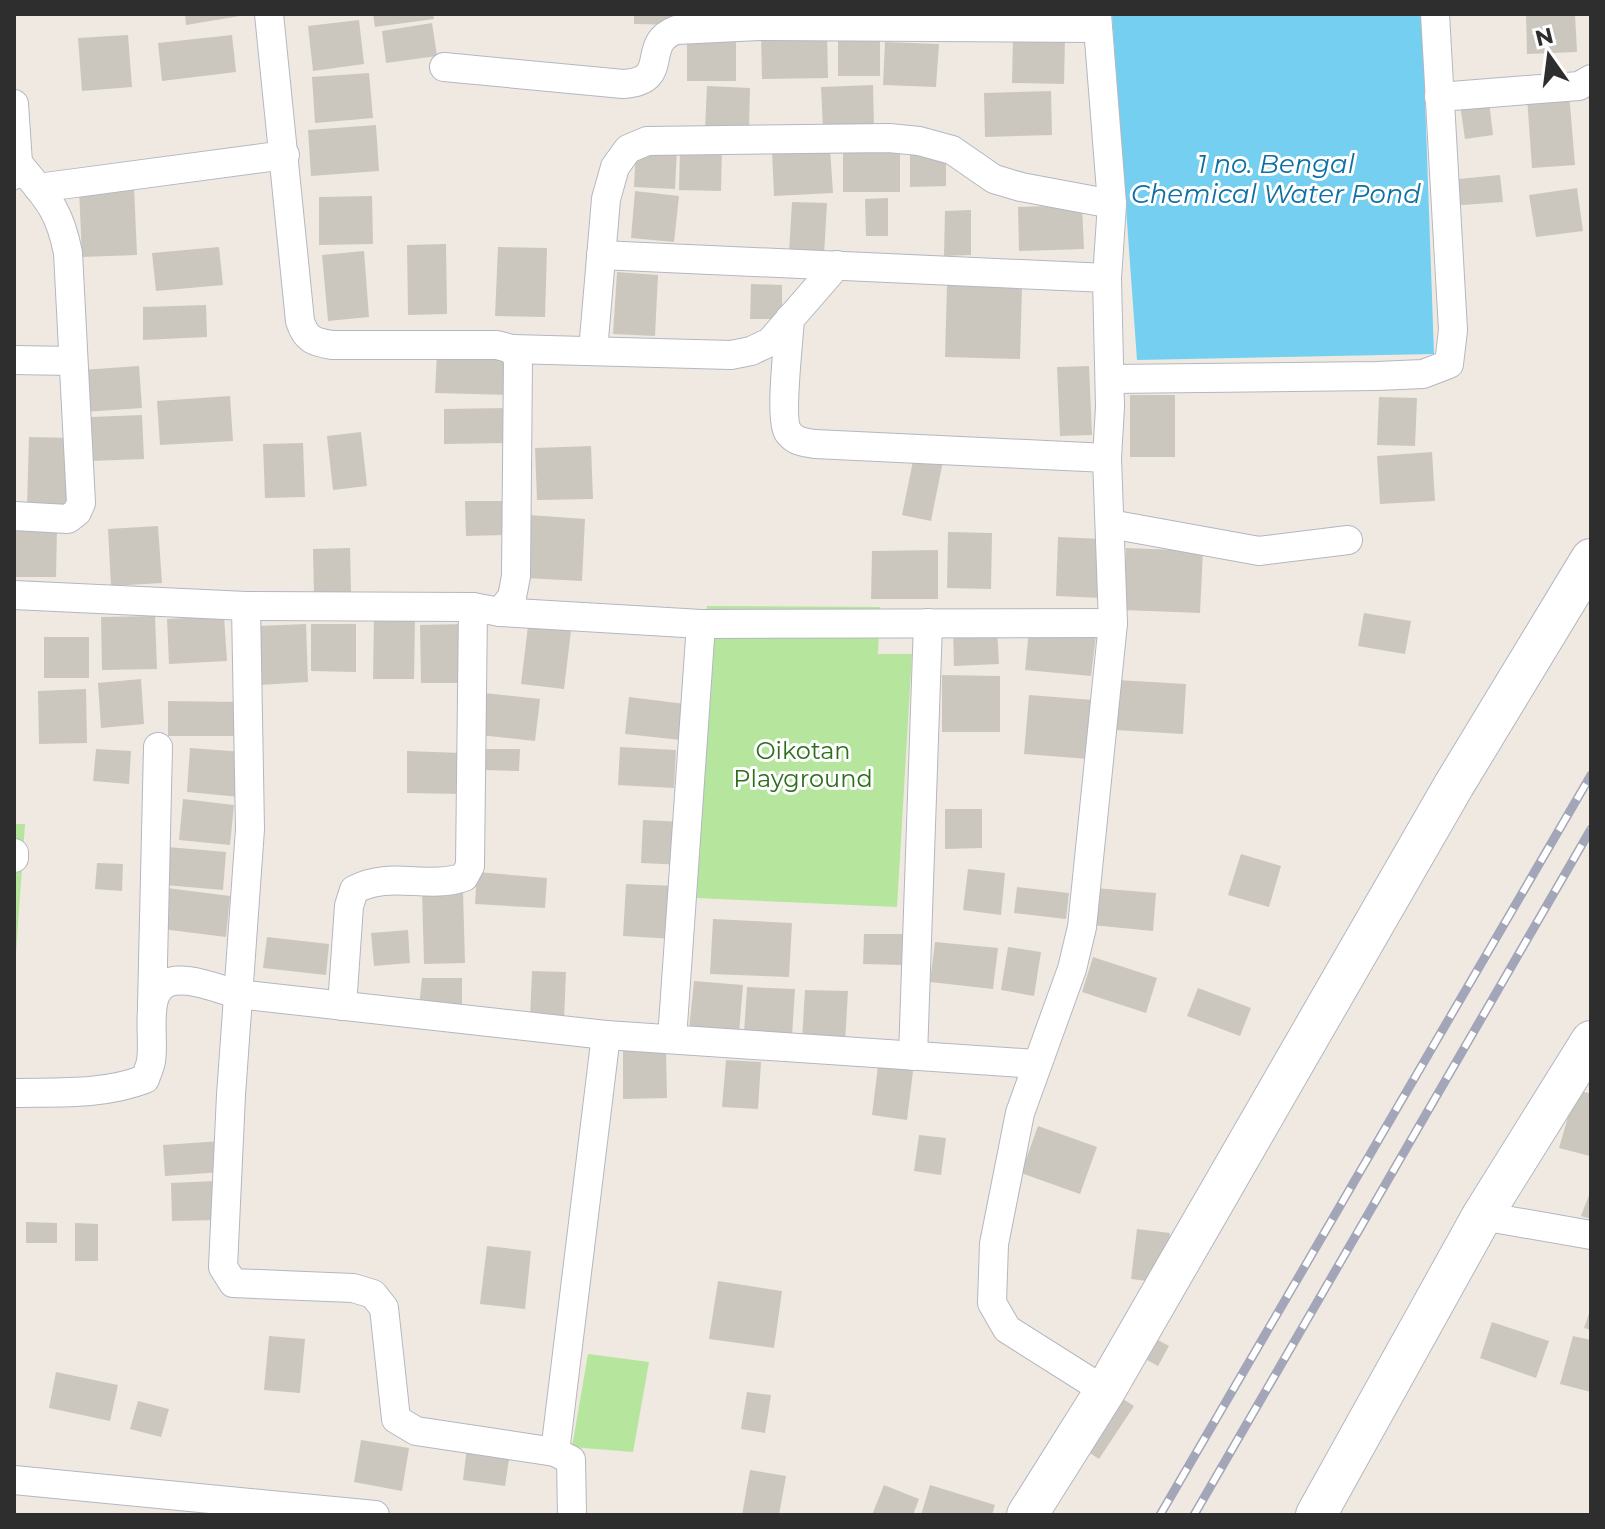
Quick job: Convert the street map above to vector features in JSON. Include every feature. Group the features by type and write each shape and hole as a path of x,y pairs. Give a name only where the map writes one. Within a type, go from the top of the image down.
{"street":[{"path":"269,14 300,321 304,334 313,342 332,345 497,345 512,349 731,355 751,351 770,342 837,265"},
{"path":"1110,379 1392,376 1423,374 1449,364 1453,330 1435,14"},
{"path":"444,67 640,83 648,78 652,70 660,42 676,30 1098,21 1112,204 1107,278 1110,379 1107,458 1113,623 1082,927 1072,969 1020,1113 994,1244 992,1303 1007,1329 1105,1391"},
{"path":"1439,97 1579,86 1591,79"},
{"path":"14,104 24,175 53,205 66,240 81,503 77,512 68,519 14,516"},
{"path":"593,351 606,199 615,167 628,149 647,141 889,138 919,141 952,150 994,179 1112,204"},
{"path":"24,175 285,155"},
{"path":"601,255 1107,278"},
{"path":"790,318 784,411 786,429 796,441 1107,458"},
{"path":"500,612 512,597 516,576 518,359 512,349"},
{"path":"14,360 72,361"},
{"path":"1110,524 1259,551 1348,540"},
{"path":"1027,1515 1105,1391 1454,785 1591,559"},
{"path":"14,595 246,606 473,607 500,612 701,624 1113,623"},
{"path":"246,606 250,829 237,994 223,1267 233,1283 353,1288 373,1294 384,1308 396,1419 416,1431 555,1452 571,1460 572,1515"},
{"path":"342,1006 349,906 354,890 366,883 382,880 447,883 464,877 470,866 473,607"},
{"path":"913,1056 928,623"},
{"path":"672,1039 701,624"},
{"path":"14,1093 96,1091 145,1079 151,1061 158,747"},
{"path":"152,1006 156,991 170,981 188,981 237,994 606,1035 1036,1064"},
{"path":"555,1452 606,1035"},
{"path":"1316,1515 1482,1216 1591,1041"},
{"path":"1482,1216 1591,1235"},
{"path":"14,1480 375,1515"}],"green space":[{"name":"Oikotan Playground","path":"707,606 880,607 878,654 912,654 897,907 697,898"},
{"path":"14,824 25,824 14,982"},
{"path":"588,1354 649,1362 633,1452 572,1447"}],"water":[{"name":"1 no. Bengal Chemical Water Pond","path":"1112,14 1422,14 1434,354 1137,360"}],"building":[{"path":"185,14 240,14 240,16 186,25"},
{"path":"373,14 433,14 434,19 375,27"},
{"path":"634,14 683,14 683,25 634,24"},
{"path":"1526,14 1575,14 1577,52 1527,54"},
{"path":"359,20 364,64 313,71 308,26"},
{"path":"432,23 437,56 386,63 382,31"},
{"path":"827,33 828,78 762,79 761,34"},
{"path":"128,35 132,87 82,91 78,38"},
{"path":"232,35 236,72 162,81 158,43"},
{"path":"687,36 736,36 736,81 687,81"},
{"path":"1013,36 1065,37 1064,84 1012,83"},
{"path":"838,37 880,38 880,76 838,76"},
{"path":"885,42 939,44 936,87 883,85"},
{"path":"369,73 373,118 315,123 312,77"},
{"path":"873,85 874,128 823,130 821,87"},
{"path":"707,86 750,88 749,131 705,129"},
{"path":"1051,91 1052,135 985,137 984,93"},
{"path":"1569,93 1575,165 1532,168 1527,97"},
{"path":"1489,101 1493,135 1465,139 1460,105"},
{"path":"376,125 379,171 311,176 308,130"},
{"path":"636,148 677,149 675,189 634,187"},
{"path":"830,148 833,193 774,196 772,151"},
{"path":"900,148 900,192 843,192 843,149"},
{"path":"680,149 722,149 721,191 679,190"},
{"path":"946,152 946,186 910,187 910,153"},
{"path":"1500,175 1503,202 1450,206 1448,180"},
{"path":"134,186 137,255 82,257 79,189"},
{"path":"1577,188 1583,231 1536,237 1529,195"},
{"path":"635,191 679,196 674,242 631,238"},
{"path":"372,196 373,244 319,245 319,197"},
{"path":"888,198 888,236 866,236 865,199"},
{"path":"792,202 827,203 824,255 789,253"},
{"path":"1082,205 1084,249 1019,251 1018,207"},
{"path":"971,210 971,255 944,256 945,211"},
{"path":"446,244 447,314 408,315 407,245"},
{"path":"219,247 223,285 156,291 152,253"},
{"path":"498,247 547,248 545,317 495,316"},
{"path":"364,251 369,317 328,321 322,255"},
{"path":"617,272 658,275 655,336 613,334"},
{"path":"751,284 782,285 782,319 750,319"},
{"path":"947,285 1022,287 1020,359 945,357"},
{"path":"206,305 207,337 143,340 143,307"},
{"path":"437,353 510,354 509,395 435,393"},
{"path":"139,366 142,408 84,412 81,370"},
{"path":"1089,366 1092,435 1060,436 1057,367"},
{"path":"1130,395 1175,395 1175,457 1130,457"},
{"path":"230,396 233,441 160,445 157,401"},
{"path":"1379,397 1417,398 1415,446 1377,445"},
{"path":"508,408 509,443 444,444 444,409"},
{"path":"142,415 144,459 92,461 91,417"},
{"path":"361,432 367,486 333,490 327,436"},
{"path":"29,437 72,438 70,508 27,506"},
{"path":"303,443 305,497 265,498 263,444"},
{"path":"591,446 593,499 537,500 535,448"},
{"path":"915,451 944,456 931,521 902,515"},
{"path":"1432,452 1435,501 1380,504 1377,456"},
{"path":"465,501 504,501 505,535 466,536"},
{"path":"529,515 585,519 582,581 525,578"},
{"path":"158,526 162,583 111,586 108,529"},
{"path":"14,529 57,529 56,577 14,577"},
{"path":"948,532 992,533 991,589 947,588"},
{"path":"1058,537 1103,539 1101,598 1056,596"},
{"path":"350,548 351,593 314,595 313,549"},
{"path":"1126,548 1203,551 1200,613 1123,610"},
{"path":"938,550 938,599 871,599 872,551"},
{"path":"1364,613 1411,621 1405,654 1358,646"},
{"path":"155,616 157,669 102,670 101,617"},
{"path":"224,616 227,661 169,664 167,619"},
{"path":"374,617 415,617 414,679 373,679"},
{"path":"306,624 308,682 260,685 257,626"},
{"path":"311,624 356,624 356,672 311,671"},
{"path":"464,624 465,683 421,683 420,625"},
{"path":"528,626 571,631 564,689 521,684"},
{"path":"997,628 999,664 954,666 953,630"},
{"path":"1029,630 1096,636 1091,676 1025,670"},
{"path":"44,637 89,637 89,678 44,678"},
{"path":"942,675 1000,676 1000,732 942,732"},
{"path":"141,679 144,724 101,728 98,683"},
{"path":"1117,680 1186,684 1183,734 1114,730"},
{"path":"86,689 87,743 39,744 38,691"},
{"path":"484,693 540,699 535,741 479,735"},
{"path":"1029,695 1093,700 1089,759 1024,754"},
{"path":"629,697 685,704 681,740 625,734"},
{"path":"168,701 240,702 240,736 168,736"},
{"path":"620,747 676,750 674,788 618,785"},
{"path":"190,748 244,752 240,797 187,792"},
{"path":"96,749 131,751 129,784 93,781"},
{"path":"486,749 520,749 519,771 486,770"},
{"path":"407,751 461,753 461,794 407,793"},
{"path":"183,799 234,805 230,845 179,840"},
{"path":"945,809 982,809 982,848 945,849"},
{"path":"643,820 686,822 684,865 641,863"},
{"path":"168,847 226,852 223,890 165,885"},
{"path":"1241,854 1281,866 1269,907 1228,895"},
{"path":"97,863 123,864 122,891 95,889"},
{"path":"968,869 1005,873 1001,915 963,910"},
{"path":"477,872 547,878 545,908 475,904"},
{"path":"626,884 678,886 675,939 623,936"},
{"path":"1017,887 1069,893 1066,919 1014,913"},
{"path":"167,888 230,896 226,937 162,929"},
{"path":"1095,888 1156,893 1153,931 1092,925"},
{"path":"422,892 463,892 465,963 424,964"},
{"path":"713,919 792,923 789,977 710,974"},
{"path":"408,930 410,963 374,966 371,933"},
{"path":"864,934 903,934 903,965 863,964"},
{"path":"267,937 329,944 326,975 263,968"},
{"path":"935,942 998,948 993,989 930,982"},
{"path":"1008,947 1041,952 1034,996 1001,990"},
{"path":"1093,957 1157,978 1146,1013 1082,992"},
{"path":"532,971 566,972 564,1021 530,1020"},
{"path":"422,978 462,978 462,1007 419,1007"},
{"path":"694,981 743,985 739,1033 689,1029"},
{"path":"747,987 795,989 792,1036 744,1033"},
{"path":"1198,988 1251,1008 1240,1036 1187,1016"},
{"path":"805,990 848,991 845,1043 802,1040"},
{"path":"623,1050 666,1050 667,1098 623,1099"},
{"path":"879,1058 914,1063 907,1120 872,1115"},
{"path":"726,1060 761,1062 758,1109 722,1107"},
{"path":"1576,1089 1591,1094 1590,1156 1559,1148"},
{"path":"1038,1126 1097,1147 1080,1194 1021,1173"},
{"path":"919,1135 946,1138 941,1175 914,1171"},
{"path":"221,1141 223,1172 165,1176 163,1145"},
{"path":"215,1181 217,1220 172,1221 171,1183"},
{"path":"1591,1190 1591,1219 1581,1216"},
{"path":"26,1222 57,1223 57,1243 26,1243"},
{"path":"75,1223 98,1224 98,1261 75,1261"},
{"path":"1137,1229 1170,1233 1164,1283 1131,1279"},
{"path":"487,1246 531,1251 525,1309 480,1304"},
{"path":"718,1281 782,1291 774,1348 709,1339"},
{"path":"1591,1308 1591,1330 1584,1328"},
{"path":"1492,1322 1549,1341 1536,1378 1480,1358"},
{"path":"1147,1334 1169,1346 1158,1366 1136,1354"},
{"path":"269,1336 305,1339 300,1393 264,1390"},
{"path":"1573,1336 1591,1340 1591,1392 1560,1384"},
{"path":"56,1372 118,1385 110,1421 49,1408"},
{"path":"747,1392 771,1395 765,1433 741,1429"},
{"path":"1115,1394 1134,1406 1099,1459 1081,1447"},
{"path":"138,1401 169,1409 161,1437 130,1429"},
{"path":"361,1440 409,1448 402,1491 354,1482"},
{"path":"467,1447 510,1453 505,1486 463,1480"},
{"path":"750,1470 786,1476 779,1515 742,1515"},
{"path":"884,1485 919,1499 913,1515 872,1515"},
{"path":"930,1485 995,1505 992,1515 921,1515"}],"railway":[{"path":"1160,1515 1591,775"},
{"path":"1194,1515 1591,829"}]}
